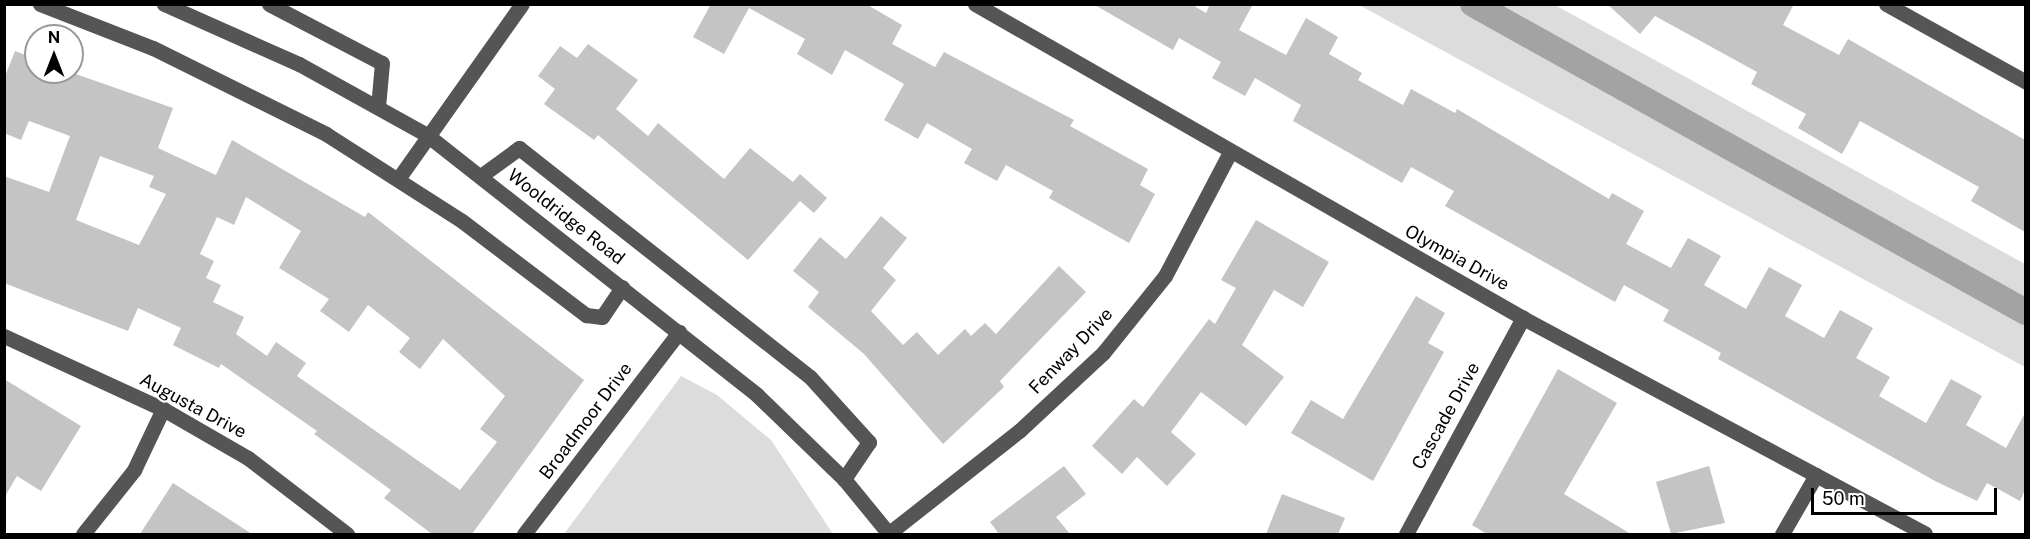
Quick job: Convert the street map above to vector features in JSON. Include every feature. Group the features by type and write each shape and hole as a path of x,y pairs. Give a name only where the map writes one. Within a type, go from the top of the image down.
{"street":[{"path":"40,4 153,48 326,134 398,179 593,319 602,317 622,287"},
{"name":"Wooldridge Road","path":"164,4 298,64 378,107 427,135 482,175 757,395 844,479 889,534"},
{"path":"269,4 382,63 378,107"},
{"path":"398,179 522,4"},
{"name":"Olympia Drive","path":"975,4 1523,318 1925,534"},
{"path":"1886,4 2025,82"},
{"path":"482,175 519,148 801,370 869,442 844,479"},
{"name":"Fenway Drive","path":"889,534 1019,431 1103,353 1165,276 1230,152"},
{"name":"Cascade Drive","path":"1406,534 1523,318"},
{"name":"Broadmoor Drive","path":"524,534 679,332"},
{"name":"Augusta Drive","path":"4,336 163,409 248,458 347,534"},
{"path":"83,534 134,470 163,409"},
{"path":"1782,534 1816,475"}],"shaded area":[{"path":"1359,5 1555,5 2025,264 2025,367"},
{"path":"681,376 717,395 771,440 833,534 564,534"}],"building":[{"path":"711,4 866,4 902,25 892,44 935,67 944,52 1074,120 1070,126 1148,169 1140,185 1155,194 1129,243 1049,198 1053,191 1006,165 997,181 964,163 972,149 927,123 918,139 884,120 904,84 845,50 832,75 797,54 805,39 749,8 724,54 693,37"},
{"path":"1093,4 1191,4 1206,13 1210,4 1253,4 1239,30 1286,55 1306,18 1338,37 1329,54 1362,73 1358,80 1403,105 1411,89 1455,113 1457,109 1609,199 1612,193 1644,211 1626,244 1671,268 1688,238 1721,256 1704,285 1746,309 1769,267 1802,285 1785,316 1824,338 1840,310 1873,328 1856,358 1890,377 1879,396 1926,423 1951,379 1982,396 1966,425 2006,448 2025,413 2025,490 2020,501 1987,483 1977,501 1935,481 1718,359 1721,353 1663,321 1669,310 1624,285 1615,302 1445,206 1454,191 1411,167 1402,183 1293,121 1301,105 1255,78 1245,96 1212,78 1221,62 1179,38 1173,50"},
{"path":"1607,4 1794,4 1783,25 1839,55 1848,39 2025,140 2025,232 1971,201 1979,187 1860,121 1842,154 1798,128 1806,114 1751,84 1757,72 1655,16 1640,34"},
{"path":"588,44 638,80 616,109 648,136 658,123 724,179 750,148 793,182 800,174 827,198 814,213 800,201 748,260 598,135 594,140 544,104 555,89 538,76 560,46 577,58"},
{"path":"15,51 24,54 24,84 84,84 84,77 173,108 158,148 216,175 232,140 365,217 368,212 584,380 472,534 432,534 384,498 391,490 314,434 317,431 221,364 219,368 173,345 181,328 138,308 128,331 4,283 4,176 49,192 70,136 29,121 21,140 4,133 4,79","holes":["100,156 154,176 149,187 166,194 139,245 76,220","246,197 301,231 279,268 329,299 320,311 349,332 368,305 410,338 399,352 420,369 443,339 505,396 480,429 497,442 460,490 297,376 306,363 276,342 267,356 236,334 244,317 213,302 221,285 206,278 214,261 200,254 217,217 234,225"]},
{"path":"881,216 907,238 883,268 896,280 871,311 903,345 917,332 938,355 965,329 971,336 985,323 996,334 1059,266 1086,292 1000,381 1004,387 943,444 864,354 808,307 819,292 793,271 820,237 846,259"},
{"path":"1256,220 1329,262 1303,307 1274,290 1242,345 1284,377 1246,426 1201,392 1171,432 1196,454 1167,486 1137,457 1122,474 1092,446 1134,399 1143,407 1209,319 1215,324 1236,288 1221,280"},
{"path":"1416,296 1445,313 1428,343 1444,352 1373,481 1291,433 1311,400 1343,419"},
{"path":"1558,369 1617,403 1564,494 1631,534 1487,534 1472,525"},
{"path":"4,379 81,426 41,491 17,476 4,498"},
{"path":"1064,466 1086,494 1056,517 1070,534 999,534 990,522"},
{"path":"1709,466 1725,523 1671,534 1656,482"},
{"path":"173,483 252,534 140,534"},
{"path":"1282,494 1345,518 1338,534 1266,534"}],"waterway":[{"path":"1473,4 2026,312"}]}
